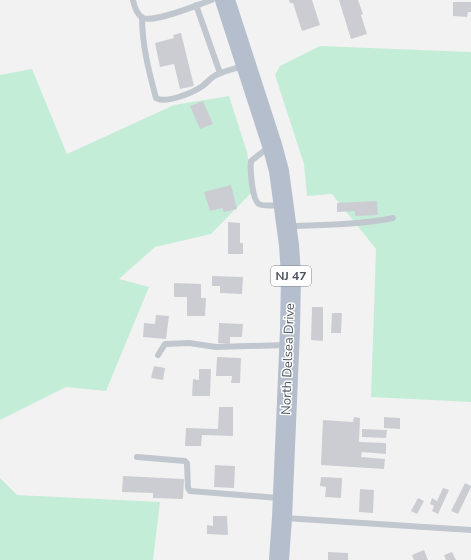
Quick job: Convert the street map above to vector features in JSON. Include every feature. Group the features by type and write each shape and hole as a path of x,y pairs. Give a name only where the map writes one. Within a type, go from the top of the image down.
{"main road":[{"name":"North Delsea Drive","path":"225,0 272,145 279,171 287,226 291,275 283,498 279,560"}],"lane":[{"path":"133,0 138,12 142,17 148,19 160,18 212,0"},
{"path":"196,5 220,73"},
{"path":"142,17 143,41 156,98 159,100 170,99 200,88 220,73 246,66"},
{"path":"272,145 251,161 250,168 254,199 261,205 284,204"},
{"path":"287,226 341,225 375,222 393,218"},
{"path":"158,355 165,344 189,343 216,347 289,345"},
{"path":"137,457 185,461 187,463 188,488 190,491 283,498"},
{"path":"282,518 471,530"}],"green space":[{"path":"320,46 471,52 471,402 371,397 376,249 332,194 307,196 304,164 275,75 280,66"},
{"path":"32,69 67,154 174,105 229,96 247,152 253,191 211,234 155,247 119,279 149,287 106,391 66,387 0,420 0,75"},
{"path":"0,478 17,495 160,502 153,560 0,560"}],"building":[{"path":"289,0 312,0 320,25 302,31 293,3 290,3"},
{"path":"339,0 358,0 363,14 361,15 367,34 351,39"},
{"path":"453,2 471,2 471,12 468,12 467,17 453,16"},
{"path":"181,33 194,86 180,89 174,64 160,67 155,43 174,38 173,35"},
{"path":"203,101 213,124 200,129 190,106"},
{"path":"231,185 237,209 224,212 222,208 210,211 204,192"},
{"path":"377,201 378,215 355,216 355,211 337,212 337,203"},
{"path":"228,222 240,223 240,243 243,243 243,254 228,254"},
{"path":"212,276 243,277 242,294 220,293 220,286 212,286"},
{"path":"174,283 201,284 201,298 206,298 205,316 187,316 187,297 174,297"},
{"path":"312,307 323,307 323,341 311,340"},
{"path":"332,313 342,313 341,333 331,333"},
{"path":"156,315 169,316 166,339 143,337 144,323 155,324"},
{"path":"219,323 243,324 242,337 230,337 230,344 218,343"},
{"path":"217,357 241,358 240,383 231,383 232,376 216,376"},
{"path":"154,366 165,368 163,380 151,378"},
{"path":"199,369 211,369 210,396 192,396 193,379 199,380"},
{"path":"219,407 233,407 233,436 202,435 201,446 185,446 186,428 218,429"},
{"path":"354,417 360,418 359,442 386,443 386,454 362,452 361,457 385,459 384,469 321,465 323,420 353,422"},
{"path":"384,417 400,418 400,429 384,428"},
{"path":"362,429 387,430 386,438 362,437"},
{"path":"215,465 235,466 234,488 214,487"},
{"path":"123,476 184,479 183,499 153,498 153,493 122,492"},
{"path":"321,477 342,478 341,498 325,497 326,487 320,486"},
{"path":"465,483 471,487 458,514 451,511"},
{"path":"443,488 449,490 438,514 432,511 434,506 430,504 432,498 437,501"},
{"path":"360,489 374,490 373,513 359,512"},
{"path":"418,498 424,501 417,514 411,511"},
{"path":"213,516 227,516 228,535 207,534 207,525 213,526"},
{"path":"424,550 428,560 414,560 412,555"},
{"path":"328,552 348,553 348,560 328,560"},
{"path":"452,552 456,560 446,560 444,555"}]}
